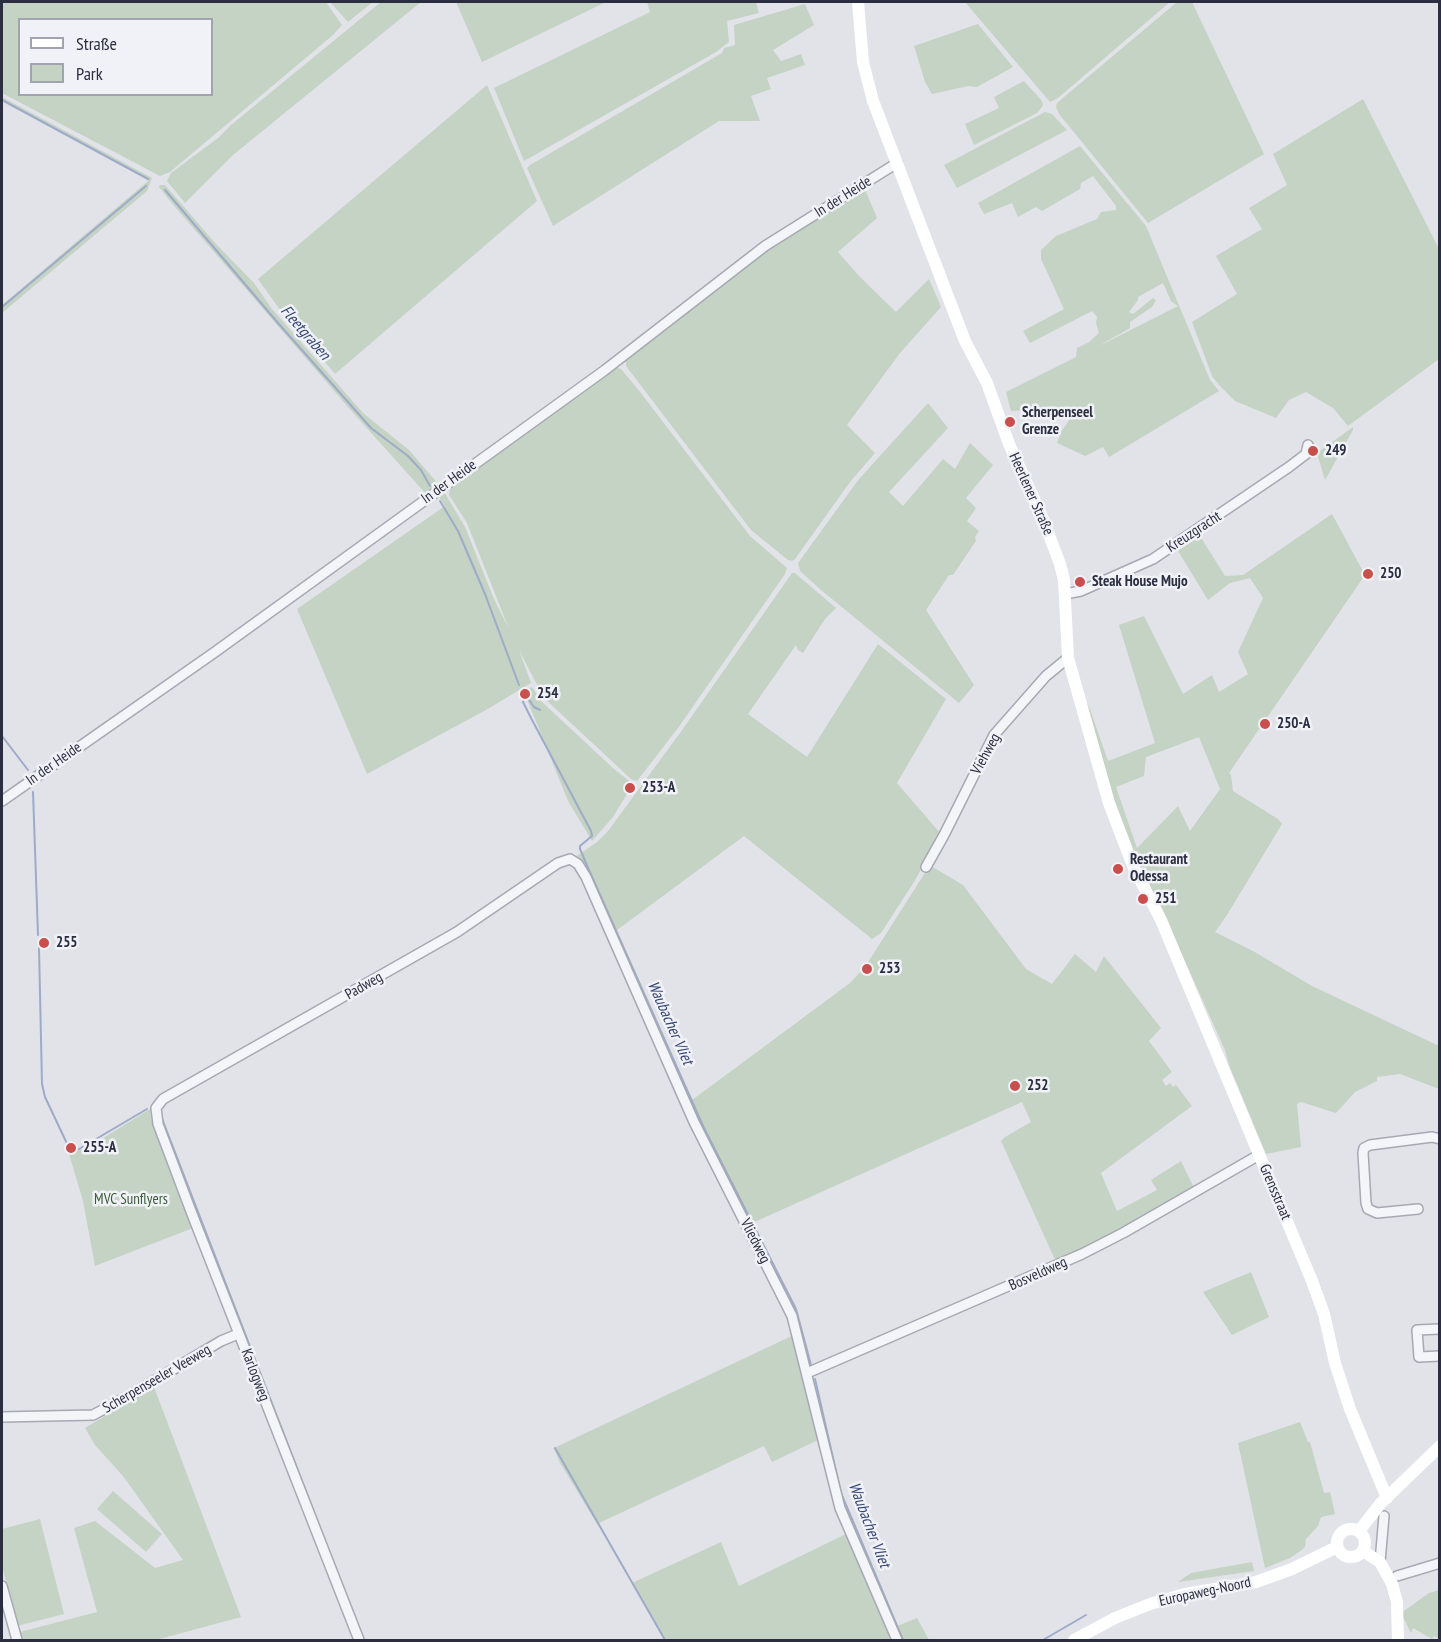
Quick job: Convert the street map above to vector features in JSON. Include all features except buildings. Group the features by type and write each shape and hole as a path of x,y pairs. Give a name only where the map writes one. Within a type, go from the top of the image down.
{"main road":[{"name":"Heerlener Straße","path":"858,2 861,51 866,79 965,341 980,365 1017,465 1051,538 1060,564 1065,594 1068,658 1109,803 1133,866 1146,891"},
{"name":"Grensstraat","path":"1146,891 1176,954 1312,1281 1324,1314 1335,1364 1350,1409 1387,1498"},
{"path":"1359,1531 1387,1498 1440,1446"},
{"path":"1350,1528 1359,1531 1365,1539 1363,1551 1358,1556 1351,1557 1341,1553 1337,1547 1338,1537 1342,1531 1350,1528"},
{"name":"Europaweg-Noord","path":"1074,1641 1115,1618 1150,1604 1185,1594 1256,1582 1302,1565 1337,1547"},
{"path":"1363,1551 1380,1562 1389,1578 1396,1602 1398,1641"}],"street":[{"name":"In der Heide","path":"2,801 215,652 605,370 765,246 897,163"},
{"name":"Kreuzgracht","path":"1065,594 1081,591 1153,559 1289,467 1306,454 1308,446"},
{"name":"Viehweg","path":"926,867 994,735 1046,676 1068,658"},
{"name":"Padweg","path":"156,1108 163,1099 457,932 558,863 570,859"},
{"name":"Vliedweg","path":"570,859 578,864 586,876 694,1122 795,1323 840,1508 897,1641"},
{"name":"Karlogweg","path":"156,1108 158,1124 359,1641"},
{"path":"1418,1209 1377,1213 1368,1209 1364,1148 1370,1145 1432,1137 1440,1139"},
{"name":"Bosveldweg","path":"807,1373 1082,1254 1124,1233 1259,1155"},
{"path":"1440,1329 1418,1330 1419,1357 1440,1356"},
{"name":"Scherpenseeler Veeweg","path":"2,1417 93,1415 221,1341 238,1334"},
{"path":"1380,1562 1384,1516"},
{"path":"1397,1576 1440,1563"},
{"path":"2,1587 17,1641"}],"green space":[{"path":"2,2 326,2 342,25 333,35 170,172 160,176 2,93"},
{"path":"330,2 373,2 348,22"},
{"path":"381,2 421,2 233,155 185,203 167,181 171,173 218,138"},
{"path":"456,2 606,2 482,62"},
{"path":"647,2 756,2 759,13 727,21 729,42 716,52 524,161 494,88 650,12"},
{"path":"965,2 1170,2 1058,98 1050,102"},
{"path":"1177,2 1192,2 1264,154 1148,223 1059,114 1056,107 1057,103"},
{"path":"805,4 814,25 773,50 781,61 801,54 805,65 767,78 771,89 751,96 760,121 719,121 553,226 527,168 530,165 722,53 724,48 735,45 734,25"},
{"path":"978,24 1013,67 977,87 968,86 932,94 925,82 914,46"},
{"path":"1024,81 1042,101 1043,106 1037,113 974,145 965,124 999,108 994,97"},
{"path":"487,85 537,201 335,374 278,307 258,279"},
{"path":"2,97 152,178 147,191 2,313 2,305 148,181 145,177 2,101"},
{"path":"1363,99 1439,249 1439,359 1348,426 1333,408 1306,392 1289,400 1276,418 1235,401 1219,385 1212,376 1192,322 1237,294 1216,256 1262,229 1249,208 1287,185 1273,154"},
{"path":"1045,112 1052,114 1067,130 957,188 944,165"},
{"path":"1080,146 1146,226 1210,380 1219,391 1109,457 1103,447 1085,456 1057,443 1061,432 1072,416 1045,409 1011,411 1006,392 1076,357 1077,348 1089,342 1099,333 1097,317 1092,311 1030,343 1023,331 1064,309 1041,259 1041,250 1056,236 1097,219 1101,212 1116,210 1116,206 1093,176 1081,183 1080,189 1042,211 1036,207 1018,217 1012,203 984,214 978,203","holes":["1163,283 1171,301 1178,306 1097,347 1130,328 1130,322 1152,307 1156,300 1153,298 1133,314 1129,312 1138,297"]},
{"path":"165,185 216,244 254,283 272,309 363,413 409,450 439,485 426,494 176,208 159,187"},
{"path":"864,187 877,218 838,252 896,312 929,279 941,307 900,353 847,425 875,453 850,482 792,561 751,530 626,366 626,361 628,356 771,245"},
{"path":"616,367 621,369 641,393 750,536 787,568 785,574 678,728 637,781 631,779 544,698 519,650 531,683 367,774 297,609 445,506 437,494 443,490 465,527 494,599 509,629 467,523 449,495 450,487"},
{"path":"928,403 948,428 889,492 903,506 943,459 955,469 970,443 993,465 966,498 976,508 967,521 979,531 975,537 976,541 953,575 949,575 926,610 974,685 959,703 821,590 800,571 798,563 859,479"},
{"path":"1353,427 1353,430 1325,480 1317,453"},
{"path":"1332,514 1365,575 1229,773 1233,791 1278,819 1282,824 1215,932 1253,951 1312,986 1439,1046 1439,1089 1400,1074 1377,1077 1377,1081 1355,1092 1336,1113 1301,1102 1297,1104 1301,1147 1266,1154 1225,1050 1125,837 1085,703 1090,709 1108,761 1155,743 1119,625 1144,616 1183,694 1212,675 1219,692 1248,674 1238,652 1263,598 1250,578 1230,583 1208,600 1178,551 1200,536 1225,576 1243,575","holes":["1199,737 1220,789 1190,831 1178,806 1137,848 1116,787 1144,776 1146,757"]},
{"path":"792,573 795,573 836,608 825,619 803,653 796,645 748,714 807,757 878,644 946,699 897,783 941,834 881,933 872,939 744,836 613,933 574,858 608,831"},
{"path":"532,687 541,701 633,784 613,817 592,841 568,801 524,692"},
{"path":"931,866 963,885 1026,969 1052,984 1075,954 1096,972 1104,956 1161,1028 1149,1041 1172,1072 1162,1080 1166,1086 1170,1083 1173,1087 1176,1085 1192,1106 1101,1173 1117,1211 1157,1190 1151,1180 1181,1161 1195,1190 1057,1264 1001,1141 1031,1122 1022,1102 750,1224 688,1103 850,983 865,967"},
{"name":"MVC Sunflyers","path":"150,1109 151,1119 193,1228 95,1266 83,1201 69,1154 72,1149 78,1151 92,1145"},
{"path":"1251,1272 1269,1317 1232,1335 1203,1292"},
{"path":"796,1334 818,1440 772,1462 764,1446 597,1524 559,1461 554,1448"},
{"path":"154,1387 241,1617 156,1640 18,1640 16,1633 97,1612 74,1528 95,1521 155,1568 183,1560 123,1476 95,1445 85,1428"},
{"path":"1300,1422 1310,1442 1324,1493 1330,1492 1335,1514 1321,1517 1318,1526 1306,1539 1303,1549 1290,1558 1265,1568 1238,1443"},
{"path":"113,1491 162,1534 146,1552 97,1509"},
{"path":"40,1519 64,1614 17,1626 2,1565 2,1529"},
{"path":"846,1534 893,1640 665,1640 632,1583 721,1542 739,1586"},
{"path":"1252,1562 1254,1571 1178,1582 1191,1573"},
{"path":"1439,1590 1439,1639 1434,1636 1432,1639 1413,1628 1411,1633 1401,1613 1429,1593"},
{"path":"917,1618 929,1640 900,1640 895,1627"}],"waterway":[{"name":"Fleetgraben","path":"2,100 148,179"},
{"path":"2,307 146,186"},
{"name":"Fleetgraben","path":"165,190 371,428 408,456 421,470 430,486"},
{"name":"Fleetgraben","path":"440,501 458,531 485,594 519,685"},
{"name":"Waubacher Vliet","path":"526,695 523,702 591,831 592,836 580,846 580,849 704,1128 796,1309 811,1365"},
{"name":"Fleetgraben","path":"526,695 534,707 540,710"},
{"path":"2,736 28,770"},
{"path":"33,792 38,935"},
{"path":"39,948 42,1084 45,1097 70,1150 74,1152 147,1109"},
{"path":"161,1116 348,1600"},
{"name":"Waubacher Vliet","path":"815,1379 841,1493 903,1640"},
{"path":"555,1448 665,1640"},
{"path":"1043,1640 1086,1615"}],"place":[{"name":"Scherpenseel Grenze","path":"1010,422"},
{"name":"249","path":"1313,451"},
{"name":"250","path":"1368,574"},
{"name":"Steak House Mujo","path":"1080,582"},
{"name":"254","path":"525,694"},
{"name":"250-A","path":"1265,724"},
{"name":"253-A","path":"630,788"},
{"name":"Restaurant Odessa","path":"1118,869"},
{"name":"251","path":"1143,899"},
{"name":"255","path":"44,943"},
{"name":"253","path":"867,969"},
{"name":"252","path":"1015,1086"},
{"name":"255-A","path":"71,1148"}]}
